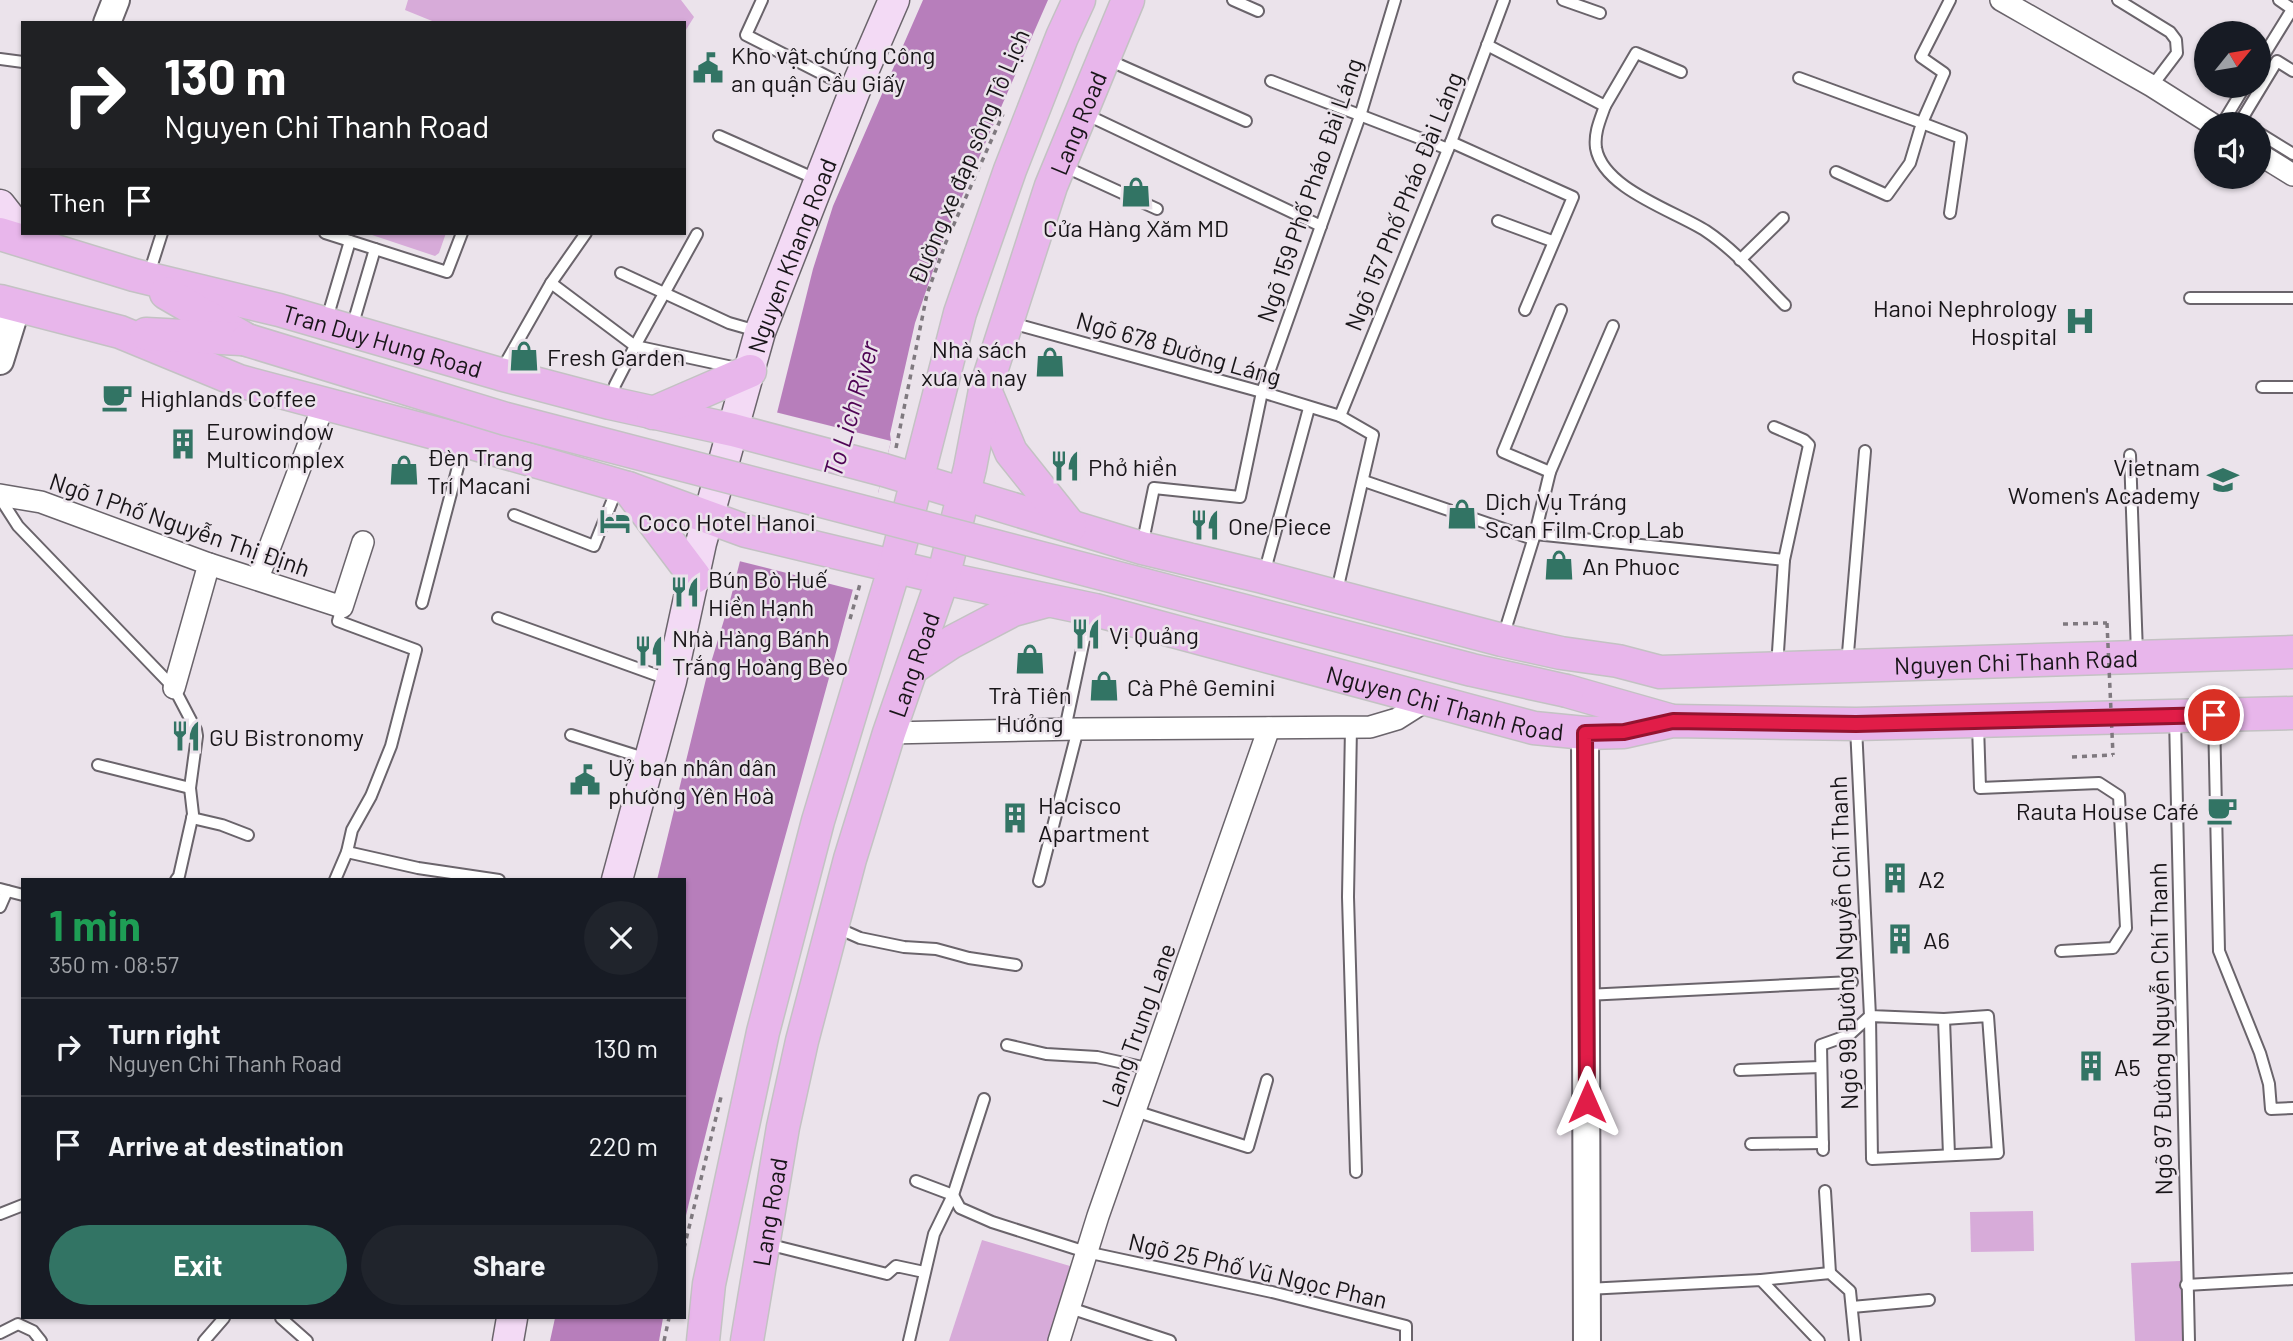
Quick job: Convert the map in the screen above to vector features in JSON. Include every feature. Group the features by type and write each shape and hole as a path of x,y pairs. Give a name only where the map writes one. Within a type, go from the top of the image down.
{"main road":[{"name":"Nguyen Khang Road","path":"618,878 671,681 709,517 760,332 855,90 894,0"},
{"name":"Lang Road","path":"703,1341 709,1284 763,1032 818,821 895,566 960,313 1010,170 1079,0"},
{"name":"Lang Road","path":"747,1341 783,1127 802,1041 850,859 889,733 943,578 985,390 1007,322 1055,175 1128,0"},
{"path":"1010,170 1055,175"},
{"path":"0,205 20,236"},
{"name":"Tran Duy Hung Road","path":"20,236 141,277 279,310 499,374 610,403 769,440 890,461"},
{"path":"141,277 247,340"},
{"path":"8,303 120,332 239,381 465,441 623,487 709,517"},
{"path":"120,332 247,340 506,419 1472,670 1567,691 1673,721"},
{"path":"623,487 653,472 664,462 668,453 665,433 653,413 750,371"},
{"path":"985,390 1012,452 1070,526"},
{"name":"Nguyen Chi Thanh Road","path":"890,461 918,481 1142,548 1502,639 1561,653 1618,661 1660,672 2293,652"},
{"path":"623,487 695,577"},
{"name":"Nguyen Chi Thanh Road","path":"709,517 746,531 862,559 1096,610 1534,728 1585,733 1624,732 1673,721 1856,724 2293,713"},
{"path":"1096,610 1082,597 1075,570 1082,552 1091,544 1110,537"},
{"path":"914,667 952,642 1013,610 1050,600"},
{"path":"1567,691 1660,672"},
{"path":"508,1341 512,1319"}],"street":[{"path":"108,21 116,0"},
{"path":"2006,1 2194,113"},
{"path":"2271,161 2293,175"},
{"path":"0,360 8,303"},
{"path":"258,578 324,404"},
{"name":"Ngõ 1 Phố Nguyễn Thị Định","path":"0,496 41,502 209,564 342,607"},
{"path":"342,607 363,542"},
{"path":"174,688 209,564"},
{"path":"889,733 1370,727 1397,719 1427,700"},
{"name":"Lang Trung Lane","path":"1059,1341 1086,1252 1269,728"},
{"path":"1585,733 1587,1341"}],"lane":[{"path":"1233,0 1258,11"},
{"name":"Ngõ 159 Phố Pháo Đài Láng","path":"1142,548 1154,488 1240,498 1262,392 1360,116 1395,0"},
{"name":"Ngõ 157 Phố Pháo Đài Láng","path":"1340,416 1450,145 1504,0"},
{"path":"1563,0 1600,13"},
{"path":"1836,172 1887,195 1910,163 1922,123 1944,73 1921,57 1950,0"},
{"path":"2118,0 2170,32 2176,40 2177,53 2152,86"},
{"path":"2272,42 2293,9 2280,0"},
{"path":"760,1 746,35 855,90"},
{"path":"1487,45 1605,106"},
{"path":"1681,72 1636,53 1605,106 1596,135 1598,156 1604,166 1643,199 1707,232 1740,260 1785,305"},
{"path":"1103,58 1245,121"},
{"path":"0,59 21,62"},
{"path":"2246,112 2277,61 2293,71"},
{"path":"1799,78 1961,138 1957,180 1950,213"},
{"path":"1271,81 1360,116 1450,145 1573,197 1552,241 1525,310"},
{"path":"1080,112 1321,226"},
{"path":"719,136 821,181"},
{"path":"2271,140 2293,154"},
{"path":"1055,175 1157,209"},
{"path":"1740,260 1783,218"},
{"path":"1498,220 1552,241"},
{"path":"610,403 615,385 635,346 697,234"},
{"path":"141,277 161,235"},
{"path":"331,235 447,272 461,235"},
{"path":"499,374 551,283 585,235"},
{"path":"338,328 350,241"},
{"path":"338,328 375,249"},
{"path":"621,274 729,323 760,332"},
{"path":"551,283 635,346 750,371"},
{"path":"2190,299 2293,298"},
{"path":"1550,472 1503,452 1561,310"},
{"name":"Ngõ 678 Đường Láng","path":"1007,322 1340,416 1373,435 1364,481"},
{"path":"1502,639 1534,536 1550,472 1614,326"},
{"path":"2262,387 2293,387"},
{"path":"1263,577 1308,408"},
{"path":"1774,427 1804,440 1809,445 1784,560 1777,670"},
{"path":"422,603 465,441"},
{"path":"1847,666 1865,451"},
{"path":"2130,456 2137,656"},
{"path":"1335,597 1364,481 1534,536 1784,560"},
{"path":"514,515 594,546 623,487"},
{"name":"Ngõ 1 Phố Nguyễn Thị Định","path":"0,496 18,526 174,688 197,736 190,788 192,818 177,878"},
{"path":"336,878 347,852 352,830 371,796 391,746 416,650 338,621 342,607"},
{"path":"1039,881 1072,729 1085,635 1096,610"},
{"path":"498,618 671,681"},
{"path":"2214,715 2219,951 2260,1052 2269,1084 2271,1109 2293,1108"},
{"name":"Ngõ 97 Đường Nguyễn Chí Thanh","path":"2175,716 2189,1341"},
{"path":"1978,722 1980,788 2099,783 2119,796 2126,928 2113,948 2061,951"},
{"name":"Ngõ 99 Đường Nguyễn Chí Thanh","path":"1856,724 1870,1016 1872,1159 1950,1155"},
{"path":"1351,727 1348,897 1356,1172"},
{"path":"571,735 649,760"},
{"path":"98,765 190,788"},
{"path":"192,818 248,835"},
{"path":"347,852 487,878"},
{"path":"0,907 3,890 21,894"},
{"path":"832,926 860,938 904,947 936,948 968,958 1016,965"},
{"path":"1586,995 1852,982"},
{"path":"1751,1144 1823,1147 1821,1045 1849,1035 1870,1016 1944,1019 1988,1016 1998,1153 1950,1155 1944,1019"},
{"path":"1007,1045 1046,1054 1097,1057 1151,1069"},
{"path":"1740,1070 1821,1067"},
{"path":"1135,1111 1248,1147 1267,1080"},
{"path":"909,1341 934,1234 953,1195 984,1099"},
{"path":"916,1181 953,1195 960,1208 992,1222 1086,1252"},
{"path":"1825,1191 1830,1273 1850,1291 1855,1341"},
{"path":"0,1214 21,1206"},
{"path":"763,1241 887,1274 896,1266 924,1272"},
{"name":"Ngõ 25 Phố Vũ Ngọc Phan","path":"1086,1252 1272,1292 1406,1326 1406,1341"},
{"path":"1587,1289 1761,1280 1830,1273"},
{"path":"2186,1285 2293,1279"},
{"path":"1761,1280 1819,1341"},
{"path":"1852,1307 1929,1300"},
{"path":"1070,1308 1170,1341"},
{"path":"204,1341 222,1319"},
{"path":"282,1319 307,1341"},
{"path":"1,1331 18,1324 33,1331 41,1341"}],"path":[{"name":"Đường xe đạp sông Tô Lịch","path":"890,461 927,294 946,242 1008,102"},
{"path":"2063,624 2107,623 2113,755 2072,757"},
{"path":"664,1341 668,1319"}],"shaded area":[{"path":"408,0 681,0 694,17 686,30 686,21 432,21 405,10"},
{"path":"372,235 445,235 439,253 435,256"},
{"path":"2033,1211 2034,1251 1971,1252 1970,1212"},
{"path":"982,1240 1070,1266 1048,1341 949,1341"},
{"path":"2180,1261 2184,1341 2135,1341 2131,1263"}],"water":[{"name":"To Lich River","path":"923,0 1048,0 946,233 915,323 890,434 891,441 866,539 733,1028 686,1216 686,878 657,878 706,679 731,597 813,269 833,206"},
{"path":"555,1319 663,1319 659,1341 550,1341"}],"pier":[{"path":"775,412 891,441 878,493 881,495 854,590 739,561 752,508 749,507 759,462 763,462"}],"place":[{"name":"Kho vật chứng Công an quận Cầu Giấy","path":"708,68"},
{"name":"Cửa Hàng Xăm MD","path":"1136,192"},
{"name":"Hanoi Nephrology Hospital","path":"2080,321"},
{"name":"Fresh Garden","path":"524,356"},
{"name":"Nhà sách xưa và nay","path":"1050,362"},
{"name":"Highlands Coffee","path":"117,397"},
{"name":"Eurowindow Multicomplex","path":"183,444"},
{"name":"Phở hiền","path":"1065,466"},
{"name":"Đèn Trang Trí Macani","path":"404,470"},
{"name":"Vietnam Women's Academy","path":"2223,480"},
{"name":"Dịch Vụ Tráng Scan Film Crop Lab","path":"1462,514"},
{"name":"Coco Hotel Hanoi","path":"615,521"},
{"name":"One Piece","path":"1205,525"},
{"name":"An Phuoc","path":"1559,565"},
{"name":"Bún Bò Huế Hiền Hạnh","path":"685,592"},
{"name":"Vị Quảng","path":"1086,634"},
{"name":"Nhà Hàng Bánh Trắng Hoàng Bèo","path":"649,651"},
{"name":"Trà Tiên Hưởng","path":"1030,659"},
{"name":"Cà Phê Gemini","path":"1104,686"},
{"name":"GU Bistronomy","path":"186,736"},
{"name":"Uỷ ban nhân dân phường Yên Hoà","path":"585,780"},
{"name":"Rauta House Café","path":"2222,810"},
{"name":"Hacisco Apartment","path":"1015,818"},
{"name":"A2","path":"1895,878"},
{"name":"A6","path":"1900,939"},
{"name":"A5","path":"2091,1066"}],"route":[{"path":"1587,1102 1585,733 1624,732 1673,721 1856,724 2214,715"}]}
